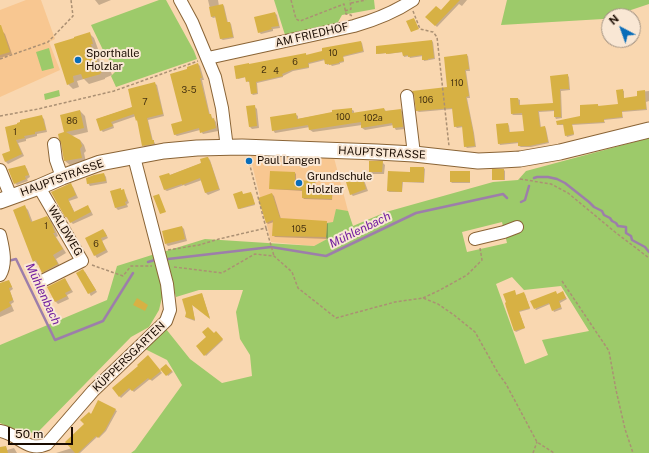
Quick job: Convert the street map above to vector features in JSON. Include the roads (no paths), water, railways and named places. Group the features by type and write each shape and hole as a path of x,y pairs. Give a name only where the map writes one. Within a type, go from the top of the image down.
{"main road":[{"name":"HAUPTSTRASSE","path":"5,199 100,163 164,151 197,148 246,148 378,152 414,154 478,161 502,160 520,159 560,152 649,130"}],"street":[{"path":"180,0 192,22 215,77 222,108 227,148"},
{"name":"AM FRIEDHOF","path":"208,58 372,21 411,1"},
{"path":"407,96 414,154"},
{"path":"54,144 56,160 62,177"},
{"name":"KÜPPERSGARTEN","path":"0,431 10,434 30,449 39,449 47,444 93,391 166,321 170,310 167,284 134,157"},
{"path":"0,170 5,199"},
{"name":"WALDWEG","path":"39,187 82,260 42,281"},
{"path":"477,239 517,227"},
{"path":"0,235 4,255 2,272"}],"waterway":[{"name":"Mühlenbach","path":"534,178 548,177 565,183 594,207 602,211 604,215 610,218 618,226 626,227 626,233 631,236 632,240 645,247 649,252"},
{"name":"Mühlenbach","path":"521,202 525,200 529,186"},
{"name":"Mühlenbach","path":"168,259 271,247 326,256 416,213 503,194 507,198"},
{"name":"Mühlenbach","path":"8,261 16,259 55,340 103,321 133,273"},
{"name":"Mühlenbach","path":"148,262 155,260"}],"place":[{"name":"Sporthalle Holzlar","path":"78,60"},
{"name":"Paul Langen","path":"249,161"},
{"name":"Grundschule Holzlar","path":"299,183"}]}
